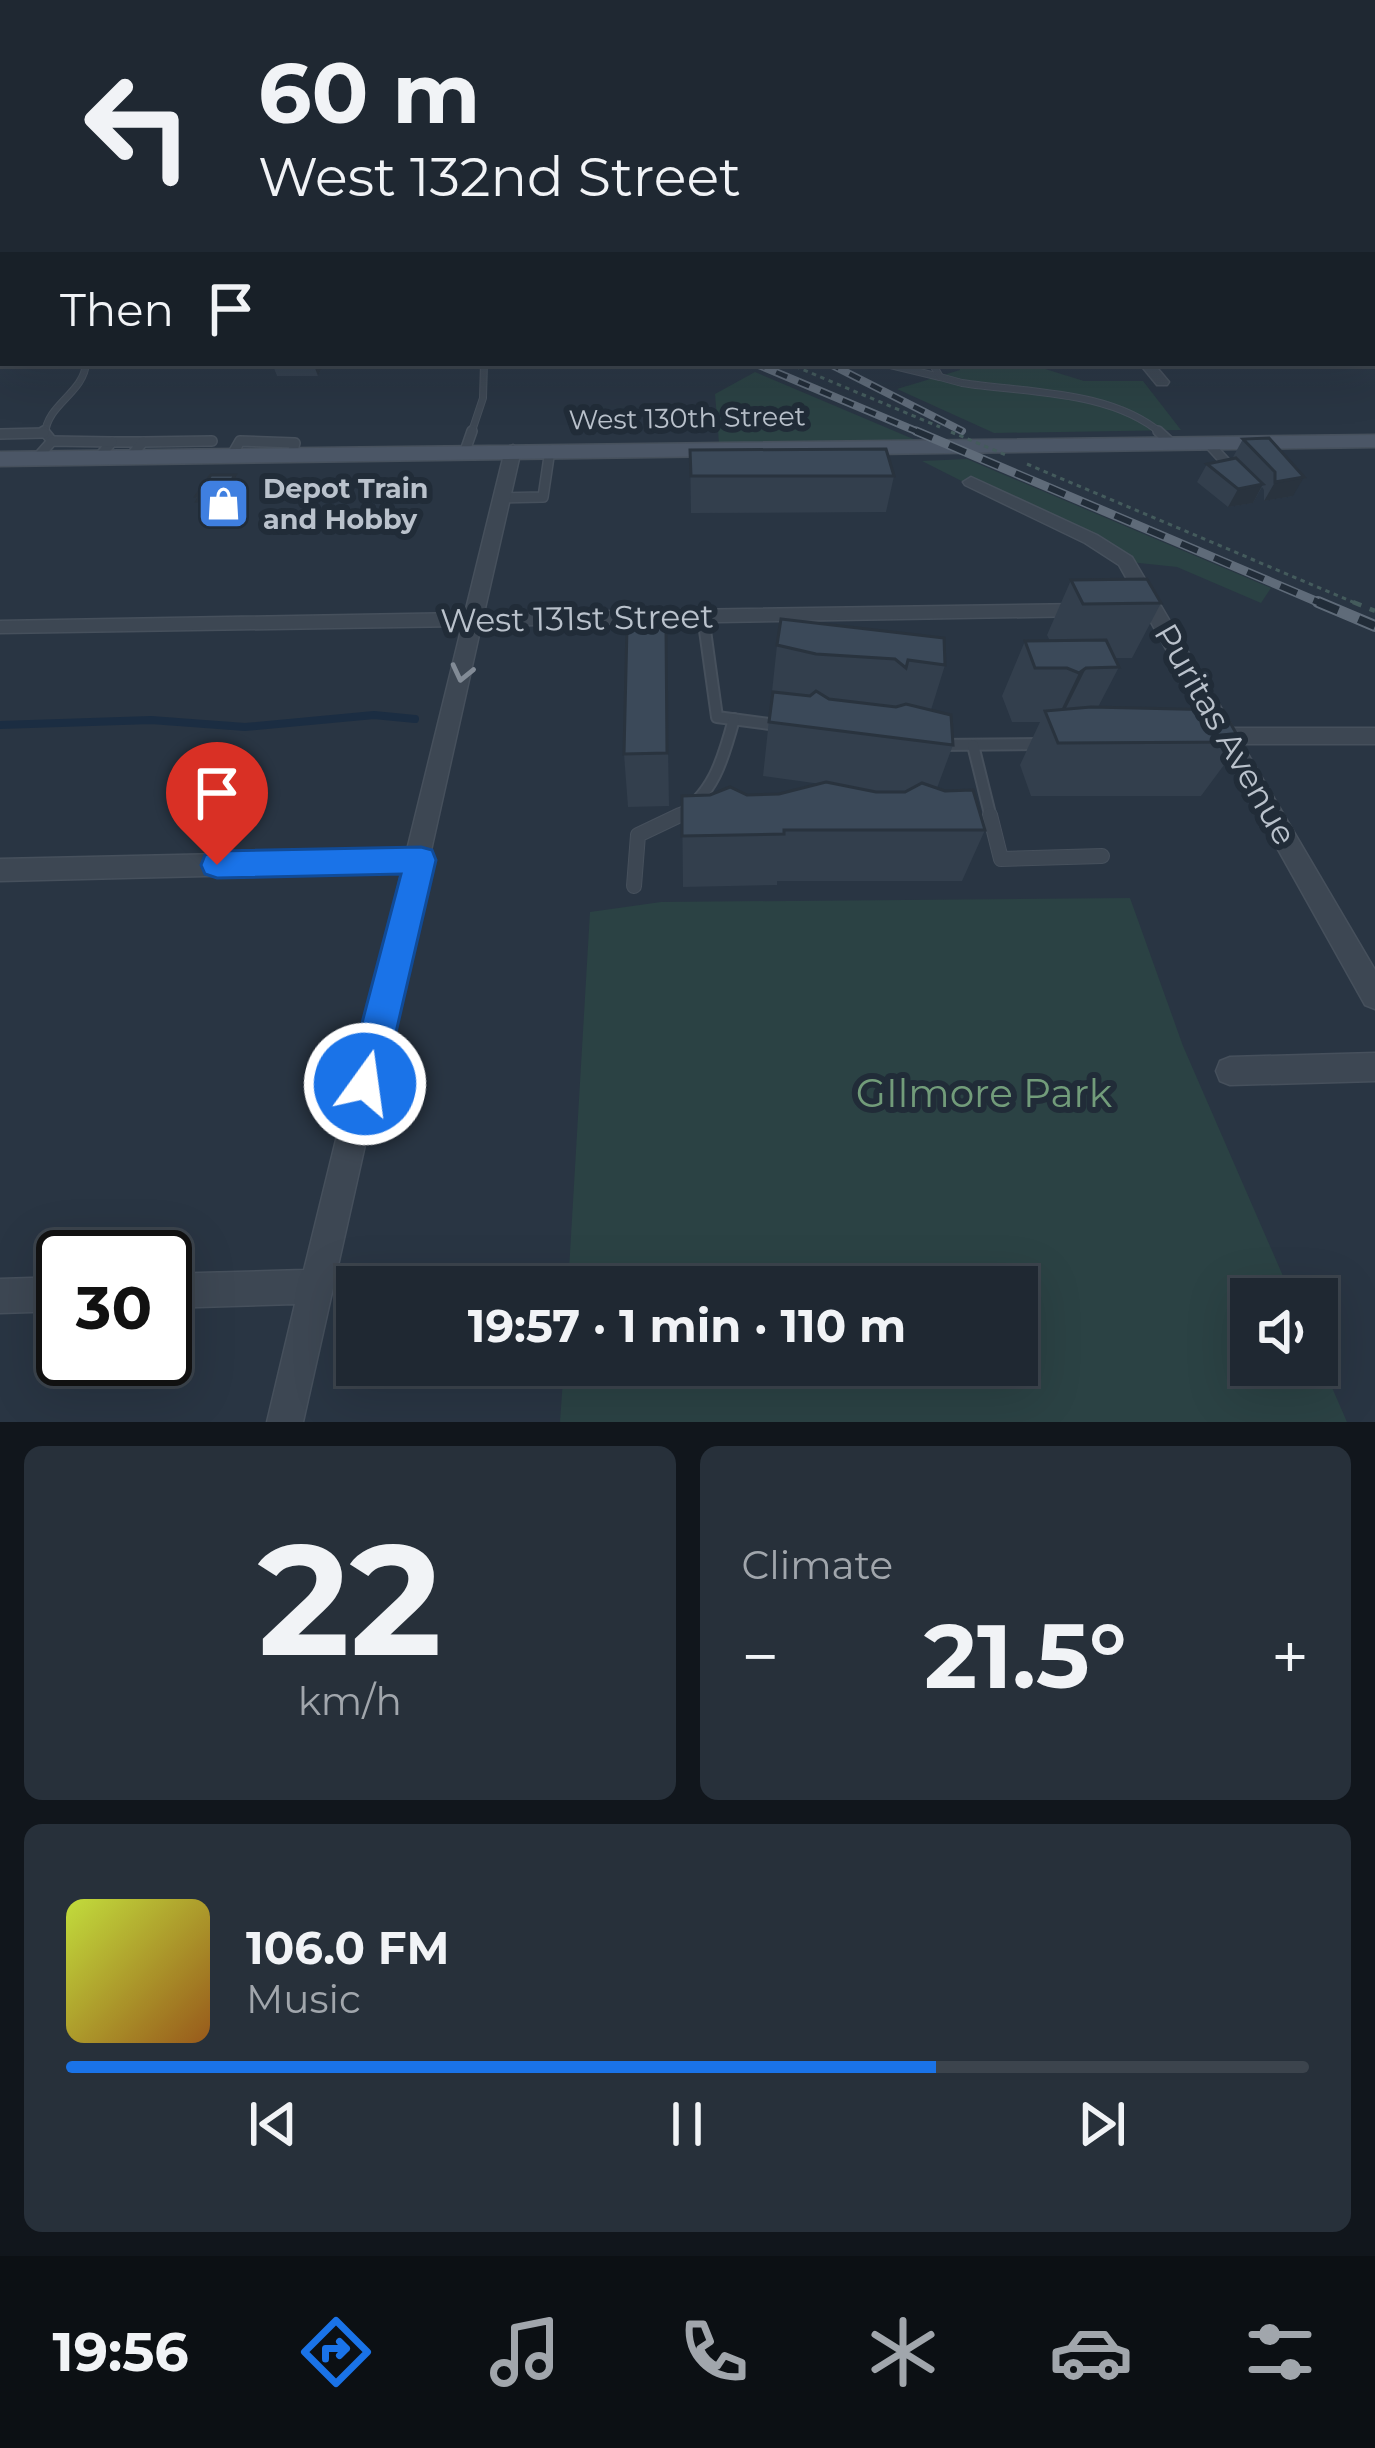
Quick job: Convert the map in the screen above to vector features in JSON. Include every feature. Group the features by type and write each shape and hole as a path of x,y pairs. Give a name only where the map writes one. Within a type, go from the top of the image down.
{"main road":[{"name":"West 130th Street","path":"0,459 44,444 236,448 292,454 550,450 710,457 1170,442 1375,441"}],"street":[{"path":"1149,366 1162,382"},
{"path":"285,1422 421,860 513,451"},
{"name":"Puritas Avenue","path":"971,482 1091,538 1126,561 1146,609 1219,738 1375,997"},
{"name":"West 131st Street","path":"0,627 1096,609"},
{"path":"1219,738 1375,736"},
{"path":"0,870 421,860"},
{"path":"1230,1071 1375,1067"},
{"path":"192,1290 317,1287"},
{"path":"0,1296 36,1295"}],"lane":[{"path":"0,434 44,444 48,416 86,376 86,366"},
{"path":"465,451 483,398 484,366"},
{"path":"894,366 1116,406 1142,417 1170,442"},
{"path":"934,366 940,377"},
{"path":"1207,442 1241,479"},
{"path":"502,499 543,497 550,450"},
{"path":"703,616 716,717 804,729"},
{"path":"634,886 638,835 701,805 719,774 734,719"},
{"path":"920,745 1059,744"},
{"path":"973,745 1001,859 1102,856"}],"path":[{"path":"794,366 1375,611"}],"green space":[{"path":"958,366 1036,366 1084,381 1143,381 1181,430 994,433 897,389 960,370"},
{"path":"755,372 918,441 719,443 715,394"},
{"path":"967,459 1271,588 1261,603 1177,567 1120,561 922,461"},
{"name":"GIlmore Park","path":"1130,898 1183,1046 1284,1278 1230,1278 1230,1386 1331,1386 1347,1422 560,1422 563,1386 1038,1386 1038,1266 569,1266 590,912 661,902"}],"building":[{"path":"1269,438 1304,477 1275,482 1275,472 1243,439"},
{"path":"886,449 894,476 691,476 690,450"},
{"path":"1236,458 1263,484 1238,489 1207,464"},
{"path":"211,475 235,475 218,501 197,501 200,496 196,496"},
{"path":"1147,579 1161,603 1083,604 1071,580"},
{"path":"781,619 944,638 945,665 908,660 906,668 895,659 816,654 777,645"},
{"path":"666,626 667,753 624,754 627,627"},
{"path":"1106,640 1119,667 1086,668 1079,673 1067,668 1035,668 1025,641"},
{"path":"816,691 829,699 896,707 906,704 951,715 953,745 769,722 773,692 810,696"},
{"path":"1091,707 1223,710 1241,742 1058,743 1045,711"},
{"path":"826,782 876,792 905,792 922,783 945,791 973,790 985,830 784,830 784,834 682,836 682,796 710,795 730,787 747,795 779,794"}],"waterway":[{"path":"0,725 151,720 245,727 374,715 415,719"}],"railway":[{"path":"761,366 923,434"},
{"path":"834,366 962,431"},
{"path":"916,431 1325,605"},
{"path":"1318,602 1375,626"}],"place":[{"name":"Depot Train and Hobby","path":"224,504"}],"route":[{"path":"217,865 421,860 365,1084"}]}
